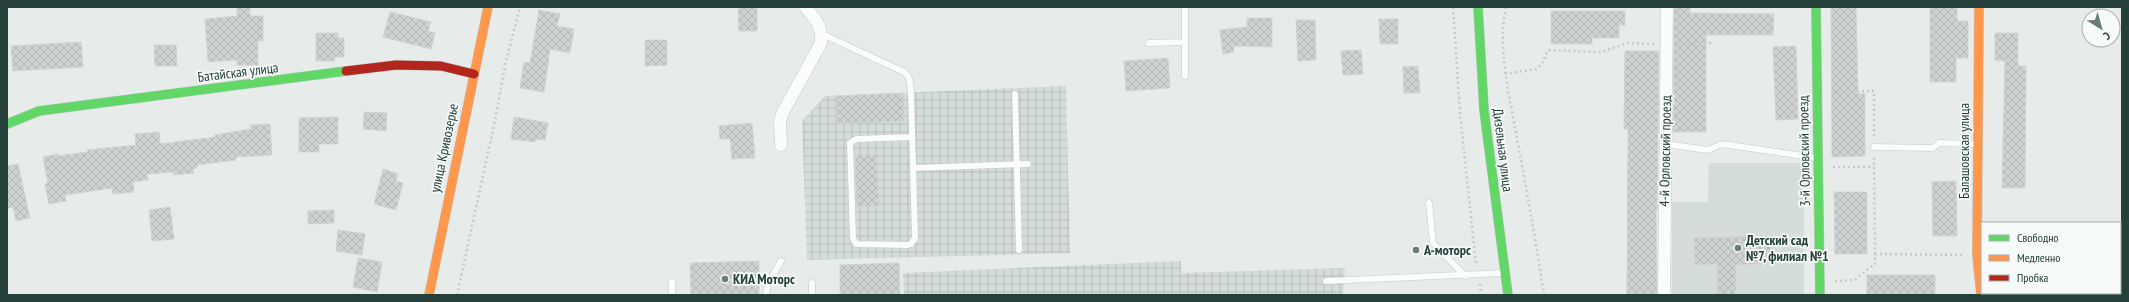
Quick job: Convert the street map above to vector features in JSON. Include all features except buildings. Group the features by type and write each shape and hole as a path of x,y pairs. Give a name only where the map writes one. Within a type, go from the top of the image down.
{"street":[{"name":"улица Кривозерье","path":"429,295 488,7"},
{"path":"781,145 780,121 783,112 821,43 822,34 820,26 805,7"},
{"name":"Дизельная улица","path":"1478,7 1484,110 1508,295"},
{"name":"4-й Орловский проезд","path":"1664,295 1666,7"},
{"name":"3-й Орловский проезд","path":"1816,7 1820,295"},
{"name":"Балашовская улица","path":"1980,7 1977,144 1977,255 1981,295"},
{"name":"Батайская улица","path":"7,124 39,111 396,65 441,66 474,74"}],"lane":[{"path":"1185,7 1185,76"},
{"path":"822,34 907,74 910,88 912,137 913,168 913,241 908,244 856,244 853,238 850,144 856,138 912,137"},
{"path":"1149,43 1185,42"},
{"path":"1015,94 1020,250"},
{"path":"1874,147 1933,148 1939,143 1977,144"},
{"path":"1665,144 1708,150 1722,144 1818,163"},
{"path":"913,168 1028,164"},
{"path":"1429,202 1433,243 1464,276"},
{"path":"766,295 768,284 781,261"},
{"path":"1326,280 1464,276 1505,273"},
{"path":"672,282 672,295"},
{"path":"812,283 812,295"}],"path":[{"path":"456,295 496,116 505,65 520,7"},
{"path":"1453,7 1460,113 1481,295"},
{"path":"1506,7 1503,20 1506,74 1544,295"},
{"path":"1506,74 1536,69 1542,64 1548,50 1601,52 1628,43 1713,43"},
{"path":"1817,92 1874,91 1875,264 1854,280 1820,281"},
{"path":"1818,163 1874,167"},
{"path":"1875,254 1977,255"}],"shaded area":[{"path":"1066,86 1070,253 807,260 802,121 825,96"},
{"name":"Детский сад №7, филиал №1","path":"1709,163 1804,163 1804,295 1672,295 1672,202 1708,202"},
{"path":"1181,261 1181,273 1345,268 1343,295 904,295 903,273"}],"traffic: fast":[{"path":"1478,7 1484,110 1508,295"},
{"path":"1816,7 1820,295"},
{"path":"7,124 39,111 346,71"}],"traffic: slow":[{"path":"429,295 488,7"},
{"path":"1979,7 1977,255 1981,295"}],"traffic: jam":[{"path":"346,71 396,65 441,66 474,74"}],"place":[{"name":"Детский сад №7, филиал №1","path":"1738,248"},
{"name":"А-моторс","path":"1416,250"},
{"name":"КИА Моторс","path":"725,279"}]}
